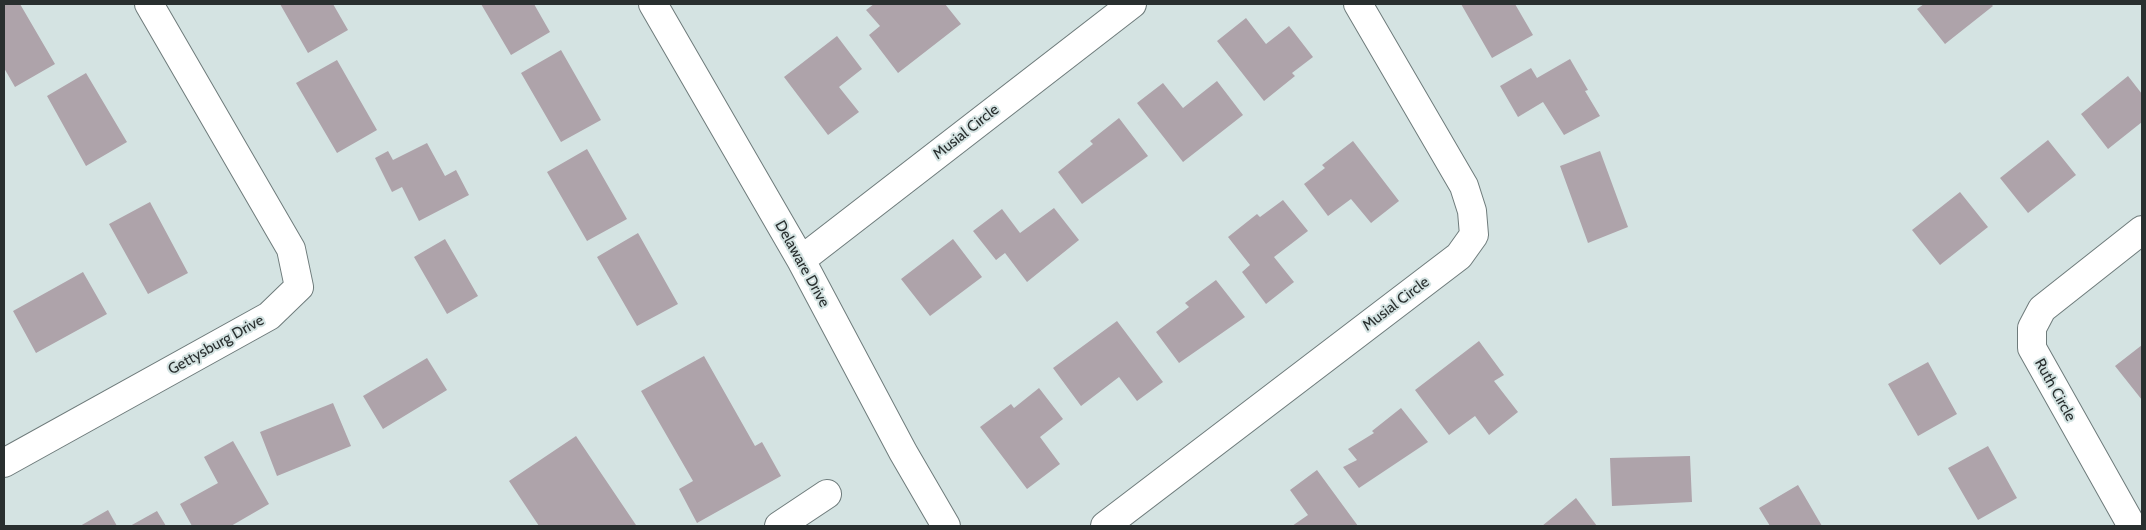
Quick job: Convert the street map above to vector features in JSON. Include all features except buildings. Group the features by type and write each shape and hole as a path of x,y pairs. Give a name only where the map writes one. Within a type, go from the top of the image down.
{"street":[{"name":"Gettysburg Drive","path":"4,463 270,316 299,287 291,249 149,4"},
{"name":"Delaware Drive","path":"653,4 801,260 903,452 946,526"},
{"name":"Musial Circle","path":"801,260 1132,4"},
{"name":"Musial Circle","path":"1105,526 1459,256 1474,235 1472,211 1464,186 1358,4"},
{"name":"Ruth Circle","path":"2132,526 2032,348 2032,328 2042,309 2142,230"},
{"path":"779,526 827,494"}]}
